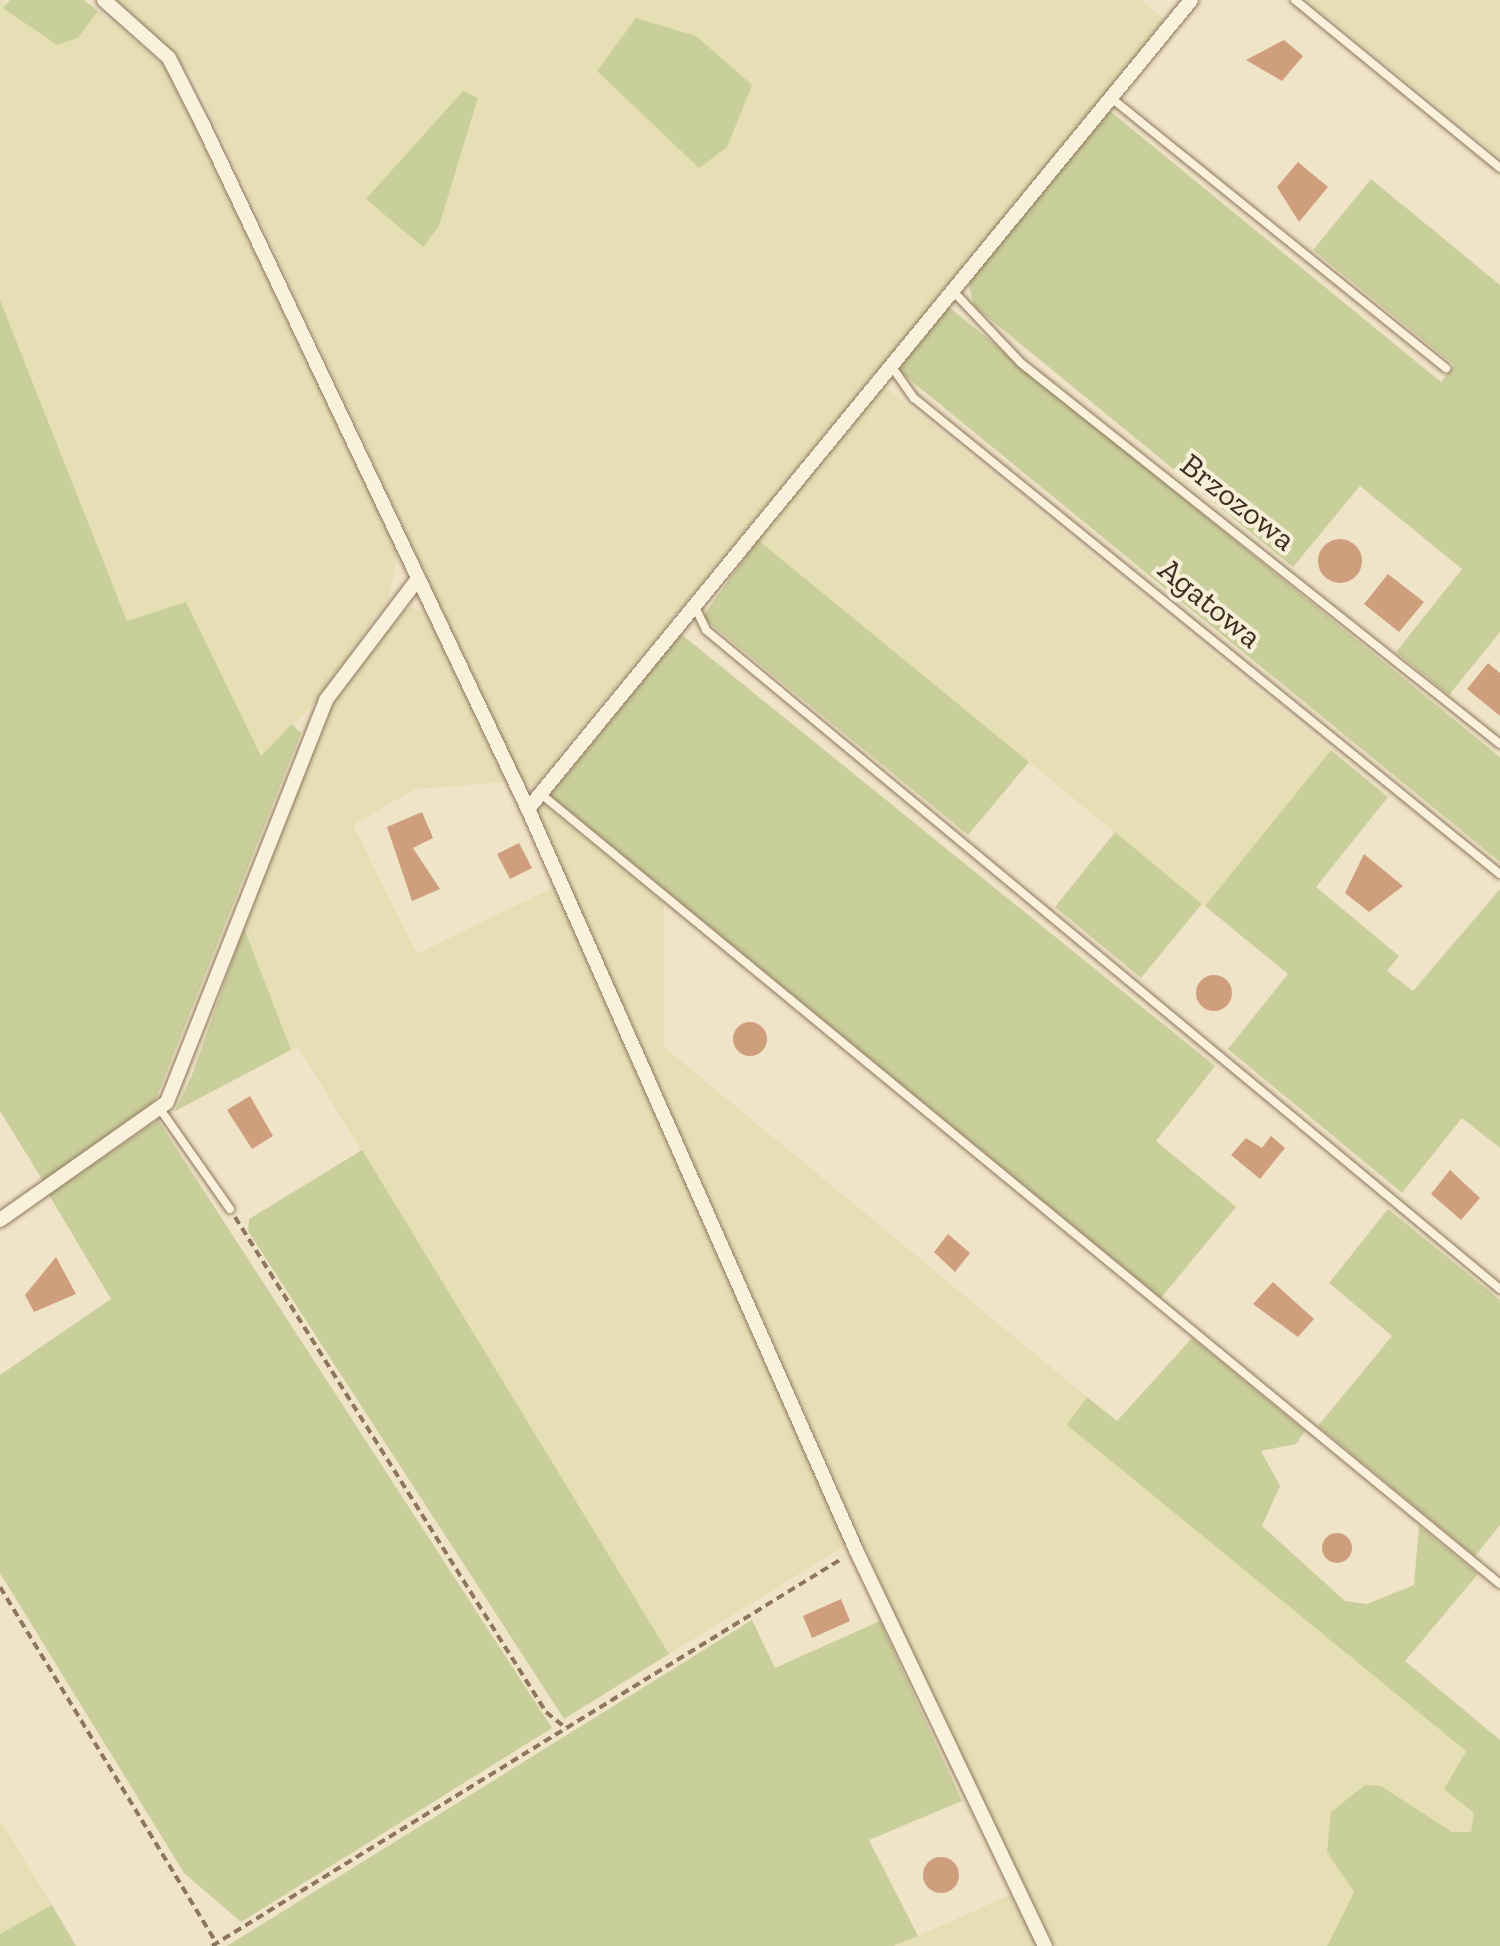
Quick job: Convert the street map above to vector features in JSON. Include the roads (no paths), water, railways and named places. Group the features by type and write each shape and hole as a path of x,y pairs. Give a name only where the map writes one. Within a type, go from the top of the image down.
{"street":[{"path":"104,0 168,58 528,809 856,1550 1045,1946"},
{"path":"528,809 1191,0"},
{"path":"0,1220 160,1109 326,700 418,579"}],"lane":[{"path":"1295,0 1500,168"},
{"path":"1110,97 1446,368"},
{"name":"Brzozowa","path":"953,291 1021,363 1500,744"},
{"name":"Agatowa","path":"892,368 914,398 1500,874"},
{"path":"695,608 706,630 1500,1290"},
{"path":"541,794 1500,1584"},
{"path":"160,1109 230,1209"}]}
